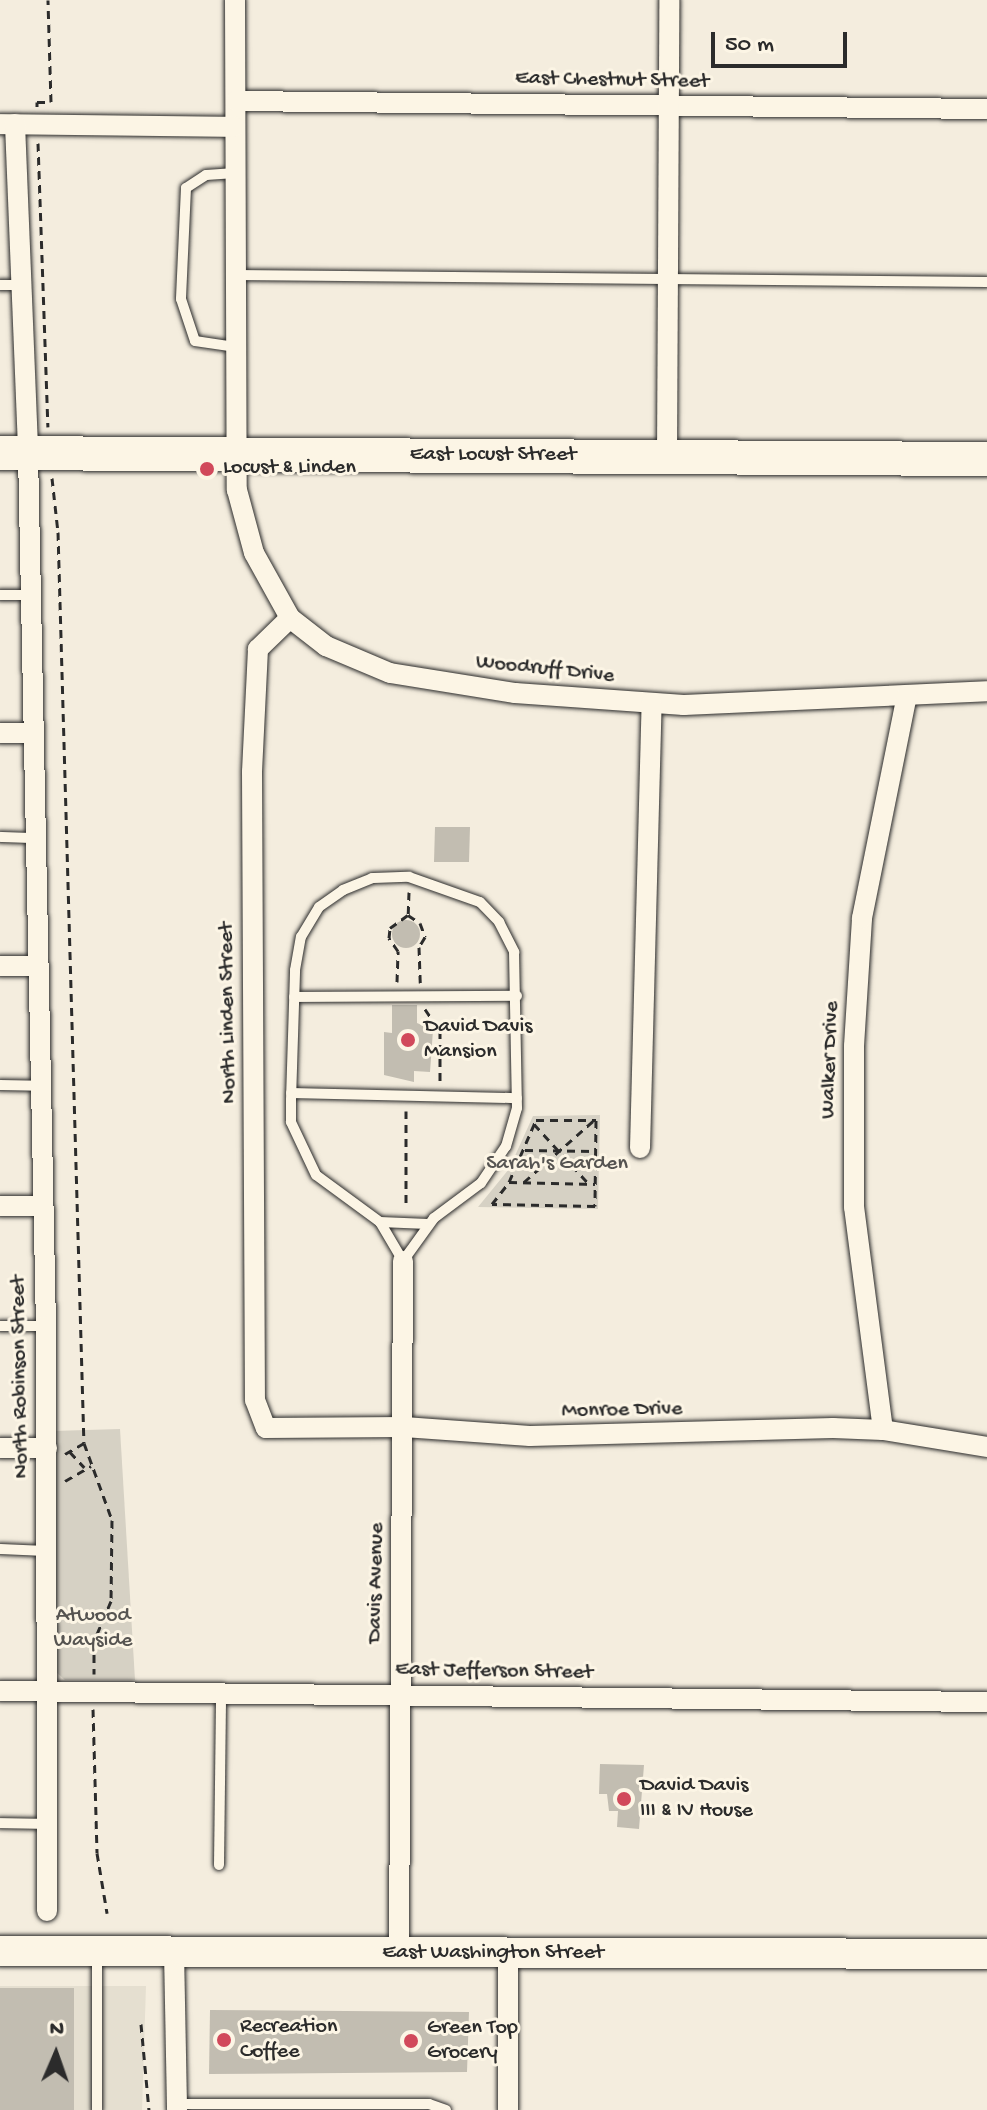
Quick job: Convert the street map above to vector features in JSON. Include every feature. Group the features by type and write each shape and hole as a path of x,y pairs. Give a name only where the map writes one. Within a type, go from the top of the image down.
{"main road":[{"name":"East Locust Street","path":"26,453 987,459"},
{"name":"East Washington Street","path":"0,1951 508,1955 987,1954"}],"street":[{"path":"235,0 236,455"},
{"path":"667,457 669,0"},
{"name":"East Chestnut Street","path":"236,101 987,109"},
{"path":"7,124 234,127"},
{"name":"North Robinson Street","path":"7,124 21,285 30,595 35,966 46,1326 43,1691 47,1911"},
{"name":"Woodruff Drive","path":"236,455 242,523 290,618 326,646 390,673 515,693 652,703 987,691"},
{"name":"North Linden Street","path":"260,1420 255,1400 252,772 258,649 290,618"},
{"name":"Walker Drive","path":"883,1430 854,1207 854,1046 862,918 907,695"},
{"path":"640,1148 652,703"},
{"path":"0,733 31,733"},
{"path":"0,966 35,966"},
{"path":"0,1206 43,1206"},
{"name":"Davis Avenue","path":"399,1954 403,1695 403,1261"},
{"name":"Monroe Drive","path":"260,1420 278,1431 404,1427 530,1436 883,1430 987,1447"},
{"path":"0,1448 47,1448"},
{"name":"East Jefferson Street","path":"0,1691 987,1702"},
{"path":"174,1951 177,2107"},
{"path":"508,1955 508,2110"}],"lane":[{"path":"235,173 206,175 186,188 181,299 195,341 235,347"},
{"path":"235,275 987,282"},
{"path":"0,285 21,285"},
{"path":"0,595 30,595"},
{"path":"0,837 33,838"},
{"path":"409,877 480,902 499,922 514,952 517,996 517,1098 506,1146 481,1183 428,1224 403,1261 380,1222 316,1175 291,1122 294,997 301,937 319,907 372,878 409,877"},
{"path":"294,997 517,996"},
{"path":"0,1085 39,1086"},
{"path":"291,1093 517,1098"},
{"path":"380,1222 428,1224"},
{"path":"0,1326 46,1326"},
{"path":"0,1549 46,1551"},
{"path":"219,1865 221,1694"},
{"path":"0,1823 46,1824"},
{"path":"97,1951 97,2110"},
{"path":"177,2107 429,2104 446,2110"}],"path":[{"path":"48,0 51,102 37,102 26,453 58,532 84,1443 112,1520 111,1601 94,1641 93,1692 97,1853 107,1913"},
{"path":"397,997 398,951 389,938 390,928 408,915"},
{"path":"406,1096 406,1223"},
{"path":"534,1124 594,1120"},
{"path":"534,1124 509,1182 492,1204 595,1206 594,1120"},
{"path":"524,1182 594,1120"},
{"path":"534,1124 588,1184"},
{"path":"525,1150 595,1151"},
{"path":"509,1182 595,1184"},
{"path":"70,1452 84,1467"},
{"path":"46,1488 77,1477 84,1467 92,1466"},
{"path":"141,2024 149,2110"}],"shaded area":[{"path":"0,1986 146,1986 142,2110 0,2110"}],"green space":[{"name":"Sarah's Garden","path":"600,1115 598,1209 478,1207 509,1169 533,1116"},
{"name":"Atwood Wayside","path":"120,1429 135,1680 65,1680 55,1671 53,1431"}],"building":[{"path":"435,827 470,827 469,862 434,862"},
{"path":"406,920 416,924 420,934 416,944 406,948 396,944 392,934 396,924"},
{"name":"David Davis Mansion","path":"392,1005 417,1005 417,1023 433,1030 430,1072 414,1071 414,1082 384,1075 384,1032 392,1033"},
{"name":"David Davis III & IV House","path":"600,1764 644,1765 639,1829 617,1827 618,1811 609,1811 607,1794 599,1794"},
{"path":"0,1988 74,1988 74,2110 0,2110"},
{"path":"210,2010 469,2012 467,2072 209,2074"}],"place":[{"name":"Locust & Linden","path":"207,469"},
{"name":"David Davis Mansion","path":"408,1040"},
{"name":"David Davis III & IV House","path":"624,1799"},
{"name":"Recreation Coffee","path":"224,2040"},
{"name":"Green Top Grocery","path":"411,2041"}]}
